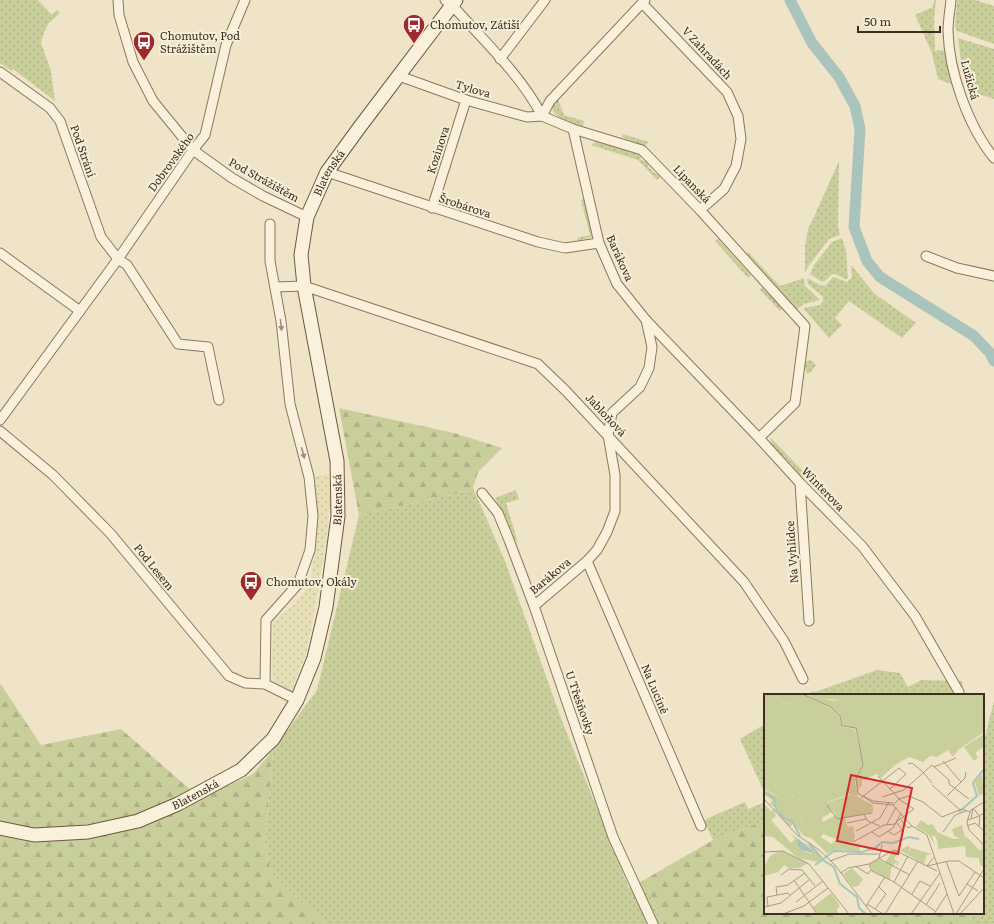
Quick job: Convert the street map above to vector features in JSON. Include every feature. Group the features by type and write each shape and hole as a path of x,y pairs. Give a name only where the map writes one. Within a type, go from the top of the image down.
{"street":[{"name":"Pod Strážištěm","path":"118,0 119,15 133,62 153,101 193,150 232,178 263,196 307,217"},
{"name":"Dobrovského","path":"0,420 118,259 193,150 205,136 226,45 245,0"},
{"path":"500,59 546,0"},
{"name":"Lužická","path":"951,0 948,31 954,73 964,106 985,147 994,158"},
{"path":"451,2 533,99 542,116"},
{"name":"Blatenská","path":"0,828 34,835 88,832 138,821 178,804 241,770 273,739 296,700 314,658 326,607 338,516 337,462 304,286 301,255 307,217 327,172 399,76 451,2"},
{"name":"V Zahradách","path":"542,116 550,101 644,2 727,92 738,116 740,139 736,166 724,189 700,210"},
{"name":"Pod Strání","path":"0,72 50,108 60,121 101,237 118,259"},
{"name":"Tylova","path":"399,76 466,100 527,117 542,116"},
{"name":"Kozinova","path":"432,208 466,100"},
{"name":"Lipanská","path":"542,116 573,129 642,150 700,210 805,326 795,403 759,438"},
{"name":"Barákova","path":"534,606 587,561 597,550 616,511 615,475 608,435 612,413 640,387 649,368 652,347 646,320 616,284 598,243 573,129"},
{"name":"Šrobárova","path":"327,172 538,242 565,248 598,243"},
{"path":"265,684 266,620 298,584 310,550 313,516 309,477 290,404 281,321 270,261 270,224"},
{"path":"0,253 80,311"},
{"path":"926,256 957,268 994,276"},
{"path":"118,259 127,265 178,344 208,347 219,400"},
{"path":"275,287 304,286"},
{"name":"Jabloňová","path":"304,286 538,364 566,390 744,582 784,641 802,679"},
{"name":"Winterova","path":"646,320 800,483 862,546 915,616 959,692"},
{"name":"Pod Lesem","path":"0,431 53,475 110,533 229,676 246,683 265,684 296,700"},
{"name":"Na Vyhlídce","path":"800,483 809,621"},
{"name":"U Třešňovky","path":"482,493 498,512 534,606 614,837 653,924"},
{"name":"Na Lucině","path":"587,561 701,826"}],"shaded area":[{"path":"329,474 330,506 312,624 306,653 294,685 292,690 285,693 278,688 272,673 273,624 275,620 295,604 304,593 312,576 318,518 313,486 315,476"}],"green space":[{"path":"0,0 38,0 52,15 57,10 60,13 48,24 41,43 51,71 55,101 13,69 11,71 0,63"},
{"path":"934,0 936,0 934,18 935,51 943,50 945,53 951,84 938,79 932,53 915,15 933,7"},
{"path":"957,0 975,0 994,6 994,44 957,31 955,27"},
{"path":"958,38 994,49 994,99 967,90"},
{"path":"556,99 558,99 564,115 584,121 583,126 566,121 555,114 553,105"},
{"path":"623,134 649,142 644,146 622,137"},
{"path":"596,142 616,146 641,156 640,159 645,162 646,160 649,163 648,167 656,174 662,175 657,180 638,160 591,145"},
{"path":"839,161 838,227 840,235 829,239 805,272 805,246 808,229"},
{"path":"584,199 594,236 578,241 577,238 590,235 581,200"},
{"path":"842,238 846,251 848,278 845,279 832,274 822,282 810,274 814,265 832,242"},
{"path":"718,239 751,275 748,278 715,241"},
{"path":"748,252 780,286 804,278 805,286 820,300 804,304 796,310 745,255"},
{"path":"851,265 875,294 916,323 902,338 849,301 835,318 842,325 829,338 803,308 820,305 823,301 823,297 808,284 807,279 822,286 826,285 833,277 847,282 852,277"},
{"path":"762,287 783,308 780,311 760,290"},
{"path":"809,360 816,365 811,372 807,374 804,364"},
{"path":"339,408 454,433 502,448 478,472 473,488 464,492 359,515"},
{"path":"770,437 806,474 803,477 796,475 793,471 793,466 779,452 774,452 771,449 772,444"},
{"path":"473,488 505,561 562,721 629,888 644,880 662,924 325,924 271,873 265,844 273,750 317,690 359,515 464,492"},
{"path":"516,490 519,499 506,503 518,543 506,529 501,511 495,498"},
{"path":"877,670 900,673 908,687 921,680 962,681 964,694 807,694 813,691 815,692"},
{"path":"0,683 41,745 121,729 192,791 136,815 87,826 35,829 0,822"},
{"path":"994,701 994,924 972,924 968,914 984,914 984,741"},
{"path":"764,725 764,792 740,739"},
{"path":"273,750 265,844 271,873 325,924 0,924 0,834 89,837 207,795 253,774"},
{"path":"745,802 748,809 764,802 764,821 713,840 705,823 706,819"},
{"path":"764,821 764,914 968,914 972,924 662,924 644,880 713,840"}],"waterway":[{"path":"790,0 812,43 839,77 855,106 860,129 854,227 867,261 880,277 974,336 990,353 994,361"}],"place":[{"name":"Chomutov, Zátiší","path":"414,44"},
{"name":"Chomutov, Pod Strážištěm","path":"144,62"},
{"name":"Chomutov, Okály","path":"251,602"}]}
